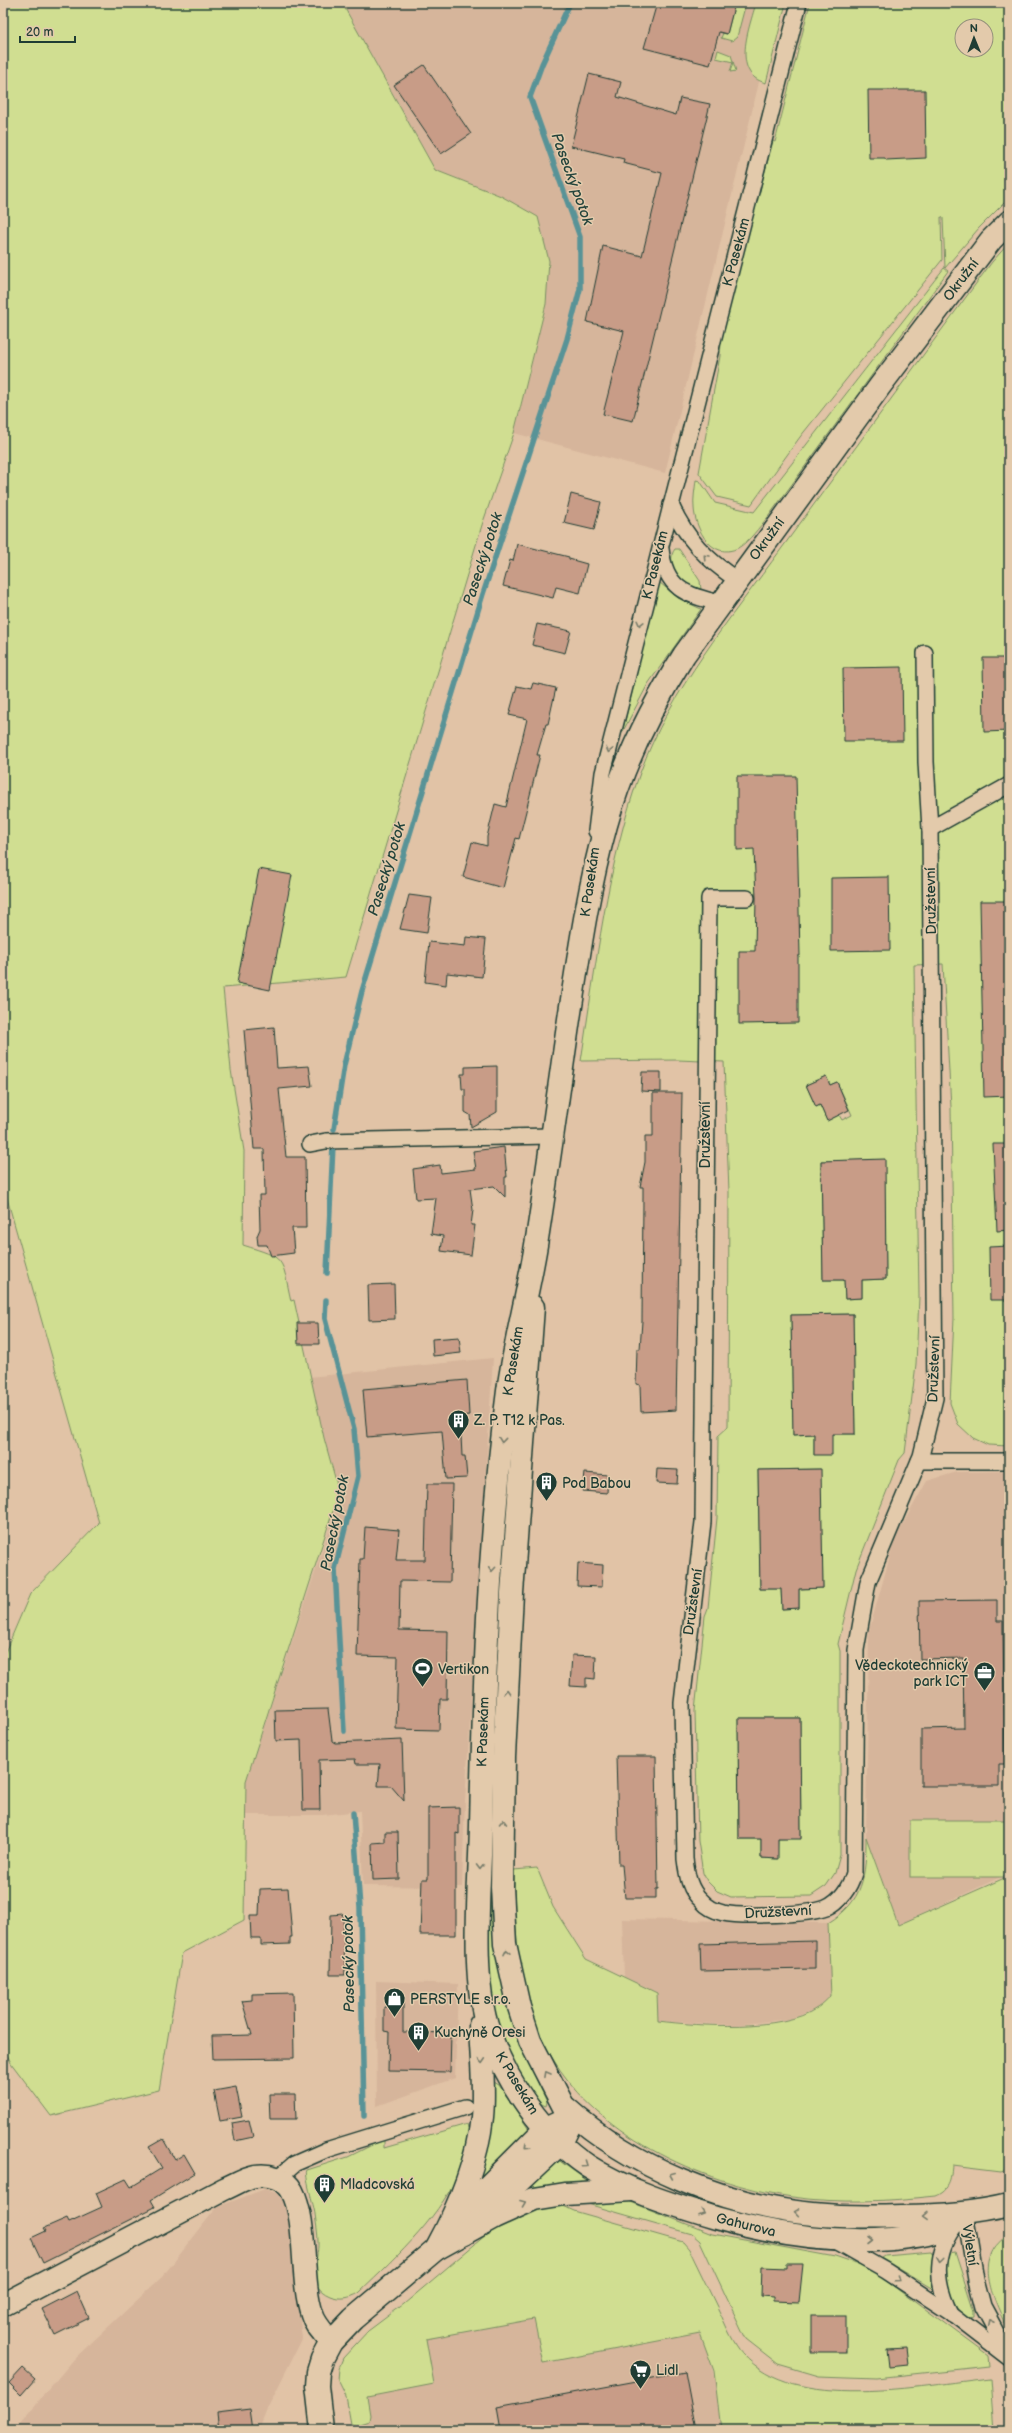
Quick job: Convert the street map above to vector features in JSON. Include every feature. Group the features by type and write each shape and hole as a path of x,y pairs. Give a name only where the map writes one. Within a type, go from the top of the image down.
{"street":[{"name":"K Pasekám","path":"546,2128 519,2092 502,2064 485,2019 478,1966 485,1682 498,1486 515,1343 535,1250 550,1136 590,892 603,773 660,544 799,3"},
{"name":"Okružní","path":"590,892 606,824 636,738 656,699 684,654 737,580 991,240 1009,222"},
{"path":"671,505 684,530 699,549 710,561 737,580"},
{"path":"660,544 664,569 676,586 692,596 722,603"},
{"name":"Družstevní","path":"747,898 709,898 703,1522 682,1703 685,1860 688,1878 695,1893 712,1909 737,1914 814,1912 834,1904 842,1896 852,1880 855,1865 856,1650 868,1582 919,1461 935,1398 930,829 926,762 925,653"},
{"path":"930,829 1009,785"},
{"path":"310,1144 326,1141 550,1136"},
{"name":"K Pasekám","path":"535,1250 531,1353 512,1600 504,1757 502,1887 505,1944 518,2007 530,2041 573,2118"},
{"path":"919,1461 1009,1461"},
{"path":"457,2228 482,2116 478,1966"},
{"path":"278,2178 294,2164 326,2150 465,2107"},
{"path":"457,2228 561,2143 573,2118"},
{"path":"322,2430 317,2386 318,2372 322,2359 331,2342 353,2319 436,2249 457,2228 546,2128 573,2118"},
{"name":"Gahurova","path":"573,2118 622,2150 668,2173 749,2202 812,2214 845,2216 965,2214 1009,2205"},
{"name":"Gahurova","path":"546,2128 588,2166 619,2183 702,2213 744,2226 776,2233 873,2240 920,2236 949,2225 965,2214"},
{"path":"3,2305 224,2189 254,2176 272,2176 278,2178 288,2186 296,2202 312,2315 331,2342"},
{"path":"457,2228 494,2216 534,2199 565,2194 639,2190"},
{"name":"Výletní","path":"953,2315 941,2288 940,2258 946,2240 965,2214"},
{"name":"Výletní","path":"965,2214 981,2300 1009,2357"},
{"name":"Výletní","path":"829,2238 886,2271 953,2315 1009,2357"}],"shaded area":[{"path":"342,3 778,3 665,473 514,433 546,304 538,217 501,196 435,170"},
{"path":"493,1358 465,1801 462,1887 363,1886 360,1811 322,1815 246,1815 246,1781 341,1494 324,1438 309,1377"},
{"path":"1009,1471 1009,1873 898,1925 866,1837 869,1631 895,1538 927,1481 957,1472"},
{"path":"622,1919 828,1923 831,1996 816,2009 790,2019 734,2025 658,2021 657,1993 624,1977"},
{"path":"376,1981 458,1984 455,2078 377,2106"},
{"path":"265,2189 276,2193 284,2201 288,2210 302,2339 268,2407 259,2430 14,2430 75,2358 163,2276 217,2207"},
{"path":"540,2309 701,2324 715,2381 721,2430 354,2430 348,2401 409,2336"}],"green space":[{"path":"3,3 342,3 435,170 501,196 538,217 549,261 546,304 514,433 482,525 346,977 223,988 231,1070 244,1151 243,1245 268,1253 280,1261 283,1267 291,1301 294,1300 324,1438 339,1492 246,1781 244,1920 182,1953 159,2090 51,2116 11,2063 3,2046 3,1657 30,1594 99,1523 3,1184"},
{"path":"735,3 746,3 737,37 732,41 721,38 723,33 727,34"},
{"path":"756,3 786,3 766,83 755,78 748,70 745,60 747,36"},
{"path":"810,3 1009,3 1009,198 979,228 945,268 943,218 941,217 942,260 800,437 751,505 717,497 699,473 720,356 722,332 773,141 775,142"},
{"path":"718,50 731,55 736,71 730,72 733,62 716,58"},
{"path":"1009,243 1009,1446 988,1445 973,1438 958,1424 950,1403 954,1318 951,1107 943,964 914,965 919,1297 916,1364 905,1453 899,1460 856,1569 838,1644 840,1651 840,1855 835,1873 826,1886 811,1896 731,1897 717,1891 707,1881 703,1873 698,1841 695,1711 705,1616 708,1608 717,1518 718,1436 728,1427 729,1192 724,1062 678,1060 581,1061 598,952 611,879 629,808 640,773 668,712 722,628 992,262","holes":["826,1076 830,1085 837,1082 852,1115 842,1120 839,1115 827,1121 820,1105 816,1107 806,1085","884,1160 886,1279 862,1280 862,1298 845,1299 844,1280 823,1280 821,1161","853,1314 855,1434 832,1434 814,1455 814,1434 793,1435 791,1315","820,1469 823,1588 799,1589 799,1608 782,1609 781,1589 760,1589 758,1470","738,1718 800,1718 801,1838 778,1839 777,1859 761,1858 761,1839 739,1839"]},
{"path":"944,268 948,271 768,517 750,538 738,548 729,551 720,550 713,547 702,533 695,516 694,501 696,480 700,481 715,503 754,512"},
{"path":"675,549 679,549 700,581 701,590 689,586 678,576 672,562 672,555"},
{"path":"659,582 678,598 701,609 648,684 622,733"},
{"path":"517,1396 497,1951 500,1972 510,2010 522,2046 547,2102 546,2106 538,2100 522,2078 502,2039 492,1999 488,1950 491,1772 496,1665 507,1504"},
{"path":"910,1820 1005,1820 1005,1877 910,1877"},
{"path":"866,1837 898,1925 1009,1876 1009,2168 1001,2171 952,2165 949,2184 945,2191 936,2196 918,2198 846,2201 792,2197 756,2190 721,2180 685,2166 651,2149 620,2129 591,2105 566,2078 546,2047 529,2005 517,1938 514,1870 537,1868 553,1907 586,1959 657,1993 658,2021 717,2025 762,2024 802,2016 819,2007 831,1996 828,1923 840,1915 856,1896 863,1876"},
{"path":"494,2082 499,2085 530,2131 474,2187"},
{"path":"467,2124 468,2128 473,2127 469,2150 464,2163 444,2200 419,2233 359,2293 341,2298 330,2296 322,2291 317,2286 315,2279 318,2235 306,2173 307,2170 348,2157 384,2139 384,2148"},
{"path":"557,2159 589,2182 518,2192"},
{"path":"618,2197 712,2234 835,2257 870,2269 988,2356 989,2366 876,2378 819,2376 778,2364 746,2339 700,2241 692,2234 577,2201"},
{"path":"559,2204 574,2211 683,2242 689,2249 736,2345 743,2354 766,2372 794,2384 826,2389 860,2391 929,2386 990,2378 994,2430 721,2430 714,2371 700,2333 543,2363 534,2319 426,2339 434,2384 367,2397 370,2415 369,2421 356,2425 351,2424 346,2396 338,2380 339,2368 343,2358 368,2331 404,2304 506,2218 539,2206"},
{"path":"1009,2235 1009,2320 1004,2322 994,2299 988,2276 992,2253 998,2243"},
{"path":"931,2252 933,2255 933,2289 881,2258 884,2256"},
{"path":"955,2252 974,2311 974,2317 970,2318 963,2314 953,2299 950,2289 948,2279 948,2261 950,2253"}],"building":[{"path":"657,3 735,3 727,34 719,32 710,65 644,48"},
{"path":"424,65 471,134 441,154 394,85"},
{"path":"589,74 621,82 617,97 676,115 680,98 710,104 633,421 603,414 624,331 587,322 603,246 642,256 662,173 623,163 624,159 571,146"},
{"path":"868,90 925,90 926,158 886,160 885,158 869,158"},
{"path":"571,494 601,502 594,530 564,523"},
{"path":"517,544 569,557 569,559 587,564 580,593 556,587 553,598 503,586 510,560 513,561"},
{"path":"537,624 571,631 565,653 532,645"},
{"path":"983,658 1009,658 1009,731 984,732"},
{"path":"902,667 903,741 844,741 843,668"},
{"path":"533,683 556,688 548,724 546,724 537,755 540,755 519,839 516,838 503,888 463,877 472,842 487,846 487,837 495,804 506,807 527,719 509,715 517,686 531,689"},
{"path":"737,776 796,776 800,956 798,956 798,1023 739,1024 739,951 755,951 756,898 754,849 737,850"},
{"path":"259,869 292,875 270,990 237,983"},
{"path":"889,877 890,950 831,951 831,878"},
{"path":"409,895 432,898 427,933 400,929"},
{"path":"980,901 1009,901 1009,1096 984,1097"},
{"path":"466,937 486,939 482,977 447,973 446,985 425,982 429,942 465,946"},
{"path":"274,1027 277,1068 309,1066 312,1086 279,1089 286,1157 305,1157 306,1228 292,1228 294,1253 271,1256 267,1245 258,1245 257,1236 260,1229 259,1195 265,1195 264,1149 254,1149 244,1030"},
{"path":"497,1066 497,1112 471,1127 470,1115 465,1112 465,1089 462,1089 461,1074 465,1074 465,1067"},
{"path":"642,1072 661,1072 661,1092 641,1091"},
{"path":"826,1076 830,1085 837,1082 849,1110 827,1121 820,1105 816,1107 806,1085"},
{"path":"653,1093 682,1093 676,1410 641,1412 640,1385 636,1384 637,1349 640,1349 642,1321 643,1187 640,1187 645,1162 645,1136 653,1136"},
{"path":"993,1144 1009,1144 1009,1230 997,1231"},
{"path":"504,1147 507,1177 505,1177 505,1197 494,1186 470,1189 473,1210 471,1225 475,1225 471,1255 441,1251 443,1236 431,1234 436,1198 416,1199 413,1169 440,1165 441,1173 476,1169 473,1151"},
{"path":"885,1159 886,1279 862,1280 862,1298 845,1299 844,1280 823,1280 821,1161"},
{"path":"1009,1246 1009,1300 990,1300 989,1247"},
{"path":"394,1284 395,1319 369,1320 368,1285"},
{"path":"853,1314 855,1434 832,1434 832,1455 814,1455 814,1434 793,1435 791,1315"},
{"path":"297,1323 318,1323 319,1344 298,1344"},
{"path":"459,1337 461,1353 433,1356 432,1339"},
{"path":"467,1380 469,1415 460,1416 462,1456 465,1456 467,1478 446,1479 442,1431 367,1437 363,1389"},
{"path":"657,1469 678,1470 677,1484 656,1483"},
{"path":"821,1469 823,1588 799,1589 799,1608 782,1609 781,1589 760,1589 758,1470"},
{"path":"585,1473 608,1475 607,1493 583,1491"},
{"path":"427,1484 452,1484 450,1582 400,1581 399,1630 448,1631 447,1699 440,1699 439,1730 396,1729 398,1657 357,1656 360,1559 363,1559 365,1527 399,1530 396,1560 425,1560"},
{"path":"578,1563 603,1565 602,1587 577,1586"},
{"name":"Vědeckotechnický park ICT","path":"997,1600 997,1621 1003,1621 1005,1764 999,1764 999,1786 921,1786 921,1729 964,1728 963,1658 920,1659 919,1601"},
{"path":"572,1655 596,1656 595,1679 586,1678 586,1687 570,1686"},
{"path":"328,1709 332,1741 335,1743 402,1740 404,1801 391,1786 378,1786 380,1764 356,1764 355,1759 319,1760 320,1810 303,1810 301,1740 276,1741 275,1710"},
{"path":"738,1718 800,1718 801,1839 778,1839 778,1859 761,1858 761,1839 739,1839"},
{"path":"616,1756 656,1756 658,1889 656,1889 656,1898 625,1898 622,1865 619,1865"},
{"path":"459,1807 459,1834 456,1833 456,1935 420,1935 422,1879 428,1879 428,1808"},
{"path":"385,1832 398,1832 399,1879 373,1880 372,1843 385,1842"},
{"path":"288,1888 292,1937 290,1937 290,1944 261,1945 261,1938 251,1938 250,1916 259,1916 260,1889"},
{"path":"343,1914 345,1975 330,1975 331,1915"},
{"path":"815,1941 815,1969 701,1971 700,1944"},
{"name":"Kuchyně Oresi","path":"390,1992 403,1992 403,2032 451,2033 450,2072 388,2071 389,2032 384,2031 384,2007 390,2007"},
{"path":"293,1993 294,2058 213,2059 212,2036 252,2035 242,2001 252,2000 252,1994"},
{"path":"236,2087 242,2117 220,2121 214,2091"},
{"path":"269,2094 295,2094 296,2119 270,2119"},
{"path":"249,2120 253,2137 235,2141 232,2123"},
{"path":"163,2139 175,2160 184,2154 195,2173 151,2200 155,2207 43,2263 31,2238 46,2231 44,2228 67,2218 69,2222 102,2207 96,2193 126,2179 131,2187 162,2168 149,2147"},
{"path":"786,2264 803,2264 799,2302 773,2301 773,2297 761,2296 762,2267 786,2268"},
{"path":"77,2291 89,2318 55,2335 42,2309"},
{"path":"811,2316 846,2316 846,2352 811,2352"},
{"path":"906,2348 908,2365 889,2367 887,2349"},
{"path":"23,2368 35,2379 21,2395 9,2383"},
{"name":"Lidl","path":"685,2372 696,2430 501,2430 497,2407"},
{"path":"250,2409 253,2430 219,2430 217,2413"}],"waterway":[{"name":"Pasecký potok","path":"334,1129 344,1065 362,991 483,594 567,339 580,289 580,237 530,97 542,64 570,3"},
{"name":"Pasecký potok","path":"327,1273 333,1145"},
{"name":"Pasecký potok","path":"326,1300 325,1319 354,1429 358,1476 335,1569 344,1731"},
{"name":"Pasecký potok","path":"353,1813 360,1908 364,2116"}],"place":[{"name":"Z. P. T12 k Pas.","path":"458,1440"},
{"name":"Pod Babou","path":"546,1502"},
{"name":"Vertikon","path":"422,1688"},
{"name":"Vědeckotechnický park ICT","path":"984,1692"},
{"name":"PERSTYLE s.r.o.","path":"395,2018"},
{"name":"Kuchyně Oresi","path":"419,2052"},
{"name":"Mladcovská","path":"324,2204"},
{"name":"Lidl","path":"640,2390"}]}
